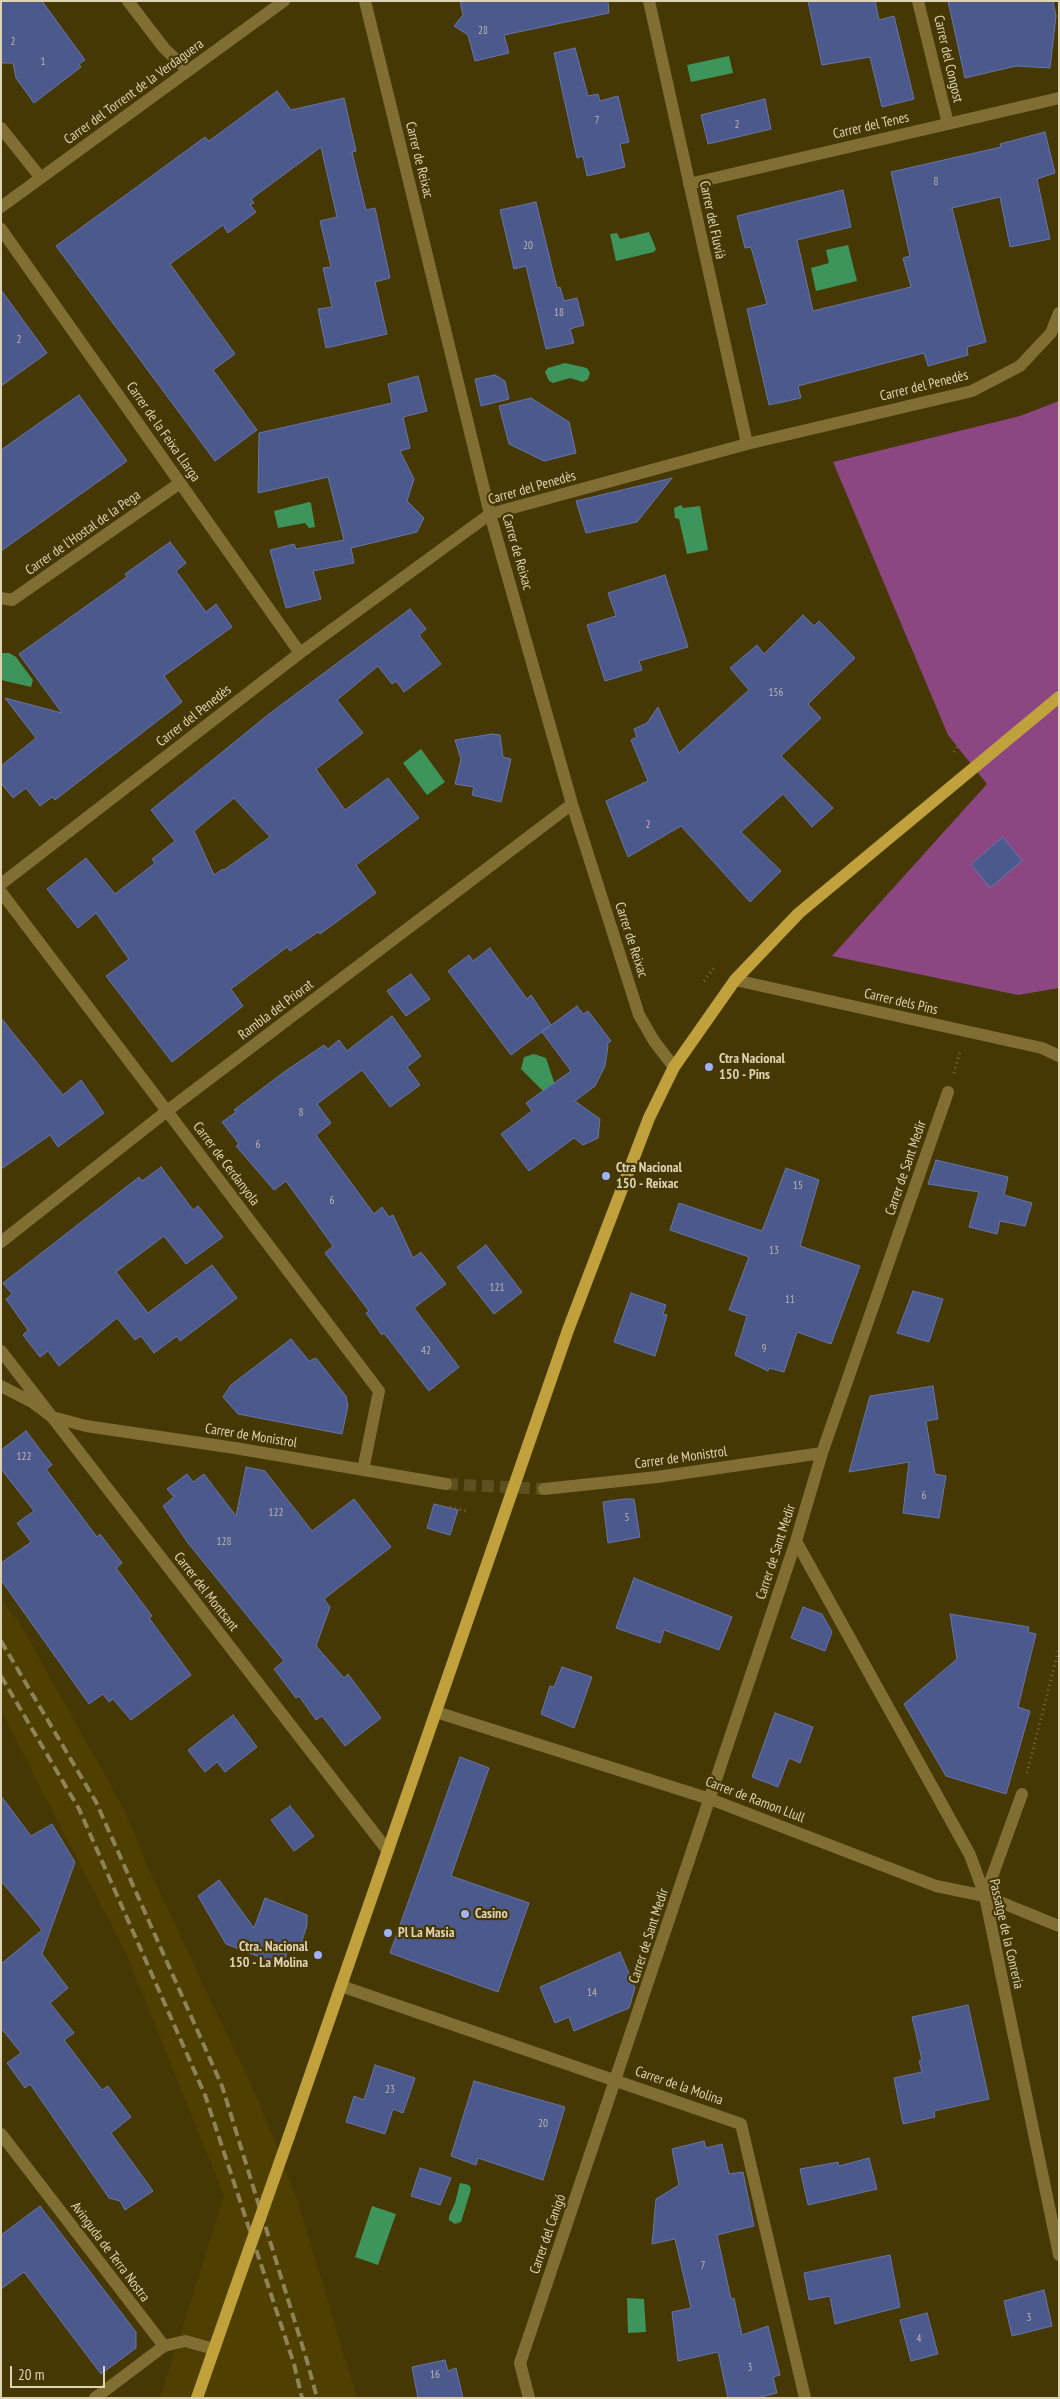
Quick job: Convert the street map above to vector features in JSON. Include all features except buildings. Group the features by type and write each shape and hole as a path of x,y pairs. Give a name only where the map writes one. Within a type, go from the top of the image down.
{"main road":[{"path":"197,2398 568,1330 649,1118 674,1067 735,980 799,913 1059,697"}],"street":[{"path":"128,1 164,48 188,71"},
{"name":"Carrer del Torrent de la Verdaguera","path":"1,207 284,1"},
{"name":"Carrer de Reixac","path":"365,1 490,514 572,804 639,1015 654,1041 674,1067"},
{"name":"Carrer del Fluvià","path":"649,1 747,444"},
{"name":"Carrer del Congost","path":"918,1 948,124"},
{"name":"Carrer del Tenes","path":"689,184 1059,98"},
{"path":"1,128 41,178"},
{"name":"Carrer de la Feixa Llarga","path":"1,229 300,653"},
{"name":"Carrer del Penedès","path":"1,884 300,653 490,514 747,444 972,391 1020,366 1051,333 1059,313"},
{"name":"Carrer de l'Hostal de la Pega","path":"1,598 12,600 180,483"},
{"name":"Rambla del Priorat","path":"1,1242 167,1111 572,804"},
{"name":"Carrer de Cerdanyola","path":"1,892 379,1391 363,1470"},
{"name":"Carrer dels Pins","path":"735,980 1042,1048 1059,1056"},
{"name":"Carrer de Sant Medir","path":"616,2080 796,1541 822,1453 948,1092"},
{"name":"Carrer del Montsant","path":"1,1351 388,1851"},
{"path":"1,1386 32,1402 52,1418"},
{"name":"Carrer de Monistrol","path":"52,1418 86,1426 446,1484"},
{"name":"Carrer de Monistrol","path":"544,1489 657,1477 822,1453"},
{"name":"Passatge de la Conreria","path":"796,1541 970,1855 985,1896 1059,2255"},
{"name":"Carrer de Ramon Llull","path":"436,1712 710,1799 936,1886 985,1896 1059,1926"},
{"path":"985,1896 1022,1794"},
{"name":"Carrer de la Molina","path":"341,1986 741,2124 805,2398"},
{"name":"Carrer del Canigó","path":"529,2398 520,2364 616,2080"},
{"name":"Avinguda de Terra Nostra","path":"1,2134 164,2346"},
{"path":"95,2398 164,2346 185,2341 214,2349"}],"path":[{"path":"948,1092 965,1032"},
{"path":"1022,1794 1059,1648"}],"shaded area":[{"path":"729,56 733,73 691,82 687,65"},
{"path":"649,232 656,249 654,252 616,261 610,234 617,233 620,239"},
{"path":"848,245 857,281 816,291 811,268 829,263 826,250"},
{"path":"565,363 587,368 590,373 588,379 583,382 570,378 553,383 549,381 545,372 548,368"},
{"path":"1059,401 1059,988 1018,995 832,956 987,784 948,735 833,462 1020,416"},
{"path":"311,503 315,527 309,528 305,523 278,528 274,511"},
{"path":"681,505 683,508 700,506 708,550 687,554 679,519 675,518 674,508"},
{"path":"1,653 9,653 16,657 33,680 31,687 1,680"},
{"path":"421,749 445,782 427,795 403,763"},
{"path":"534,1054 546,1058 555,1085 546,1094 521,1069 524,1057"},
{"path":"1,1599 19,1622 125,1811 151,1874 260,2104 298,2202 357,2398 160,2398 224,2196 128,1958 1,1710"},
{"path":"460,2183 469,2185 471,2189 461,2222 455,2224 449,2220 449,2216 455,2203"},
{"path":"372,2206 396,2214 378,2265 355,2257"},
{"path":"627,2298 644,2299 646,2332 628,2333"}],"tunnel":[{"path":"446,1484 544,1489"}],"railway":[{"path":"1,1641 96,1802 222,2086 317,2398"},
{"path":"1,1676 79,1809 205,2095 294,2364 302,2398"}],"place":[{"name":"Ctra Nacional 150 - Pins","path":"709,1067"},
{"name":"Ctra Nacional 150 - Reixac","path":"606,1176"},
{"name":"Casino","path":"465,1914"},
{"name":"Pl La Masia","path":"388,1933"},
{"name":"Ctra. Nacional 150 - La Molina","path":"318,1955"}]}
